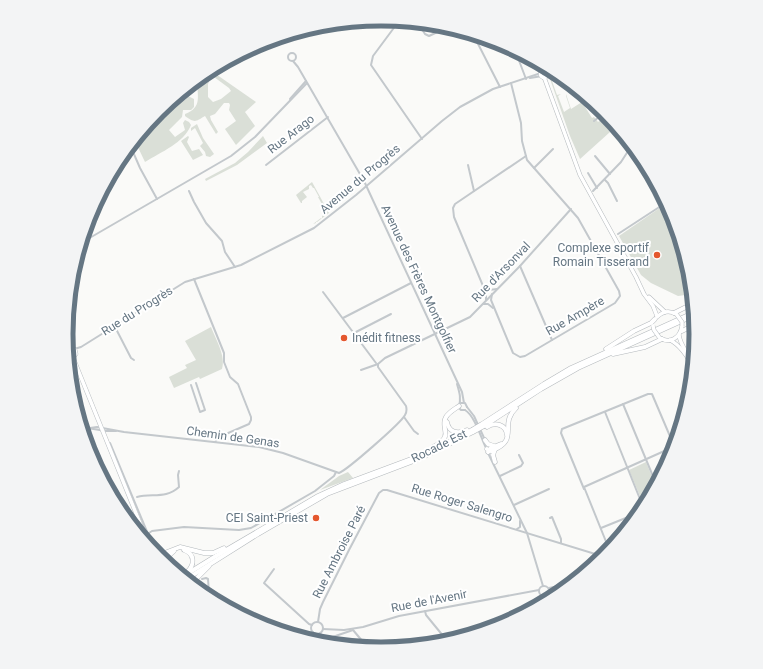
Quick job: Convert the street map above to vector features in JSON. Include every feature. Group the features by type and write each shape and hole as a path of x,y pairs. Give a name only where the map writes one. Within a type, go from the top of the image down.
{"highway":[{"path":"675,314 688,306"},
{"path":"483,425 514,401 517,401 584,362 689,315"},
{"path":"584,362 586,359 620,341 634,331 652,323 656,318"},
{"name":"Rocade Est","path":"191,576 227,553 327,494 419,459 448,446 553,382 592,361 689,318"},
{"path":"682,328 690,326"},
{"path":"592,361 616,353 645,347 660,338"},
{"path":"488,450 495,448 507,440 509,436 509,416 524,400"},
{"path":"462,406 448,416 447,421 449,428 453,432 458,433 473,431"},
{"path":"406,461 443,440 446,418 450,412 462,406"},
{"path":"483,425 500,425 507,433 504,442 495,448 495,462"},
{"name":"Rocade Est","path":"187,574 306,502 331,489 406,461 473,431"},
{"path":"485,440 488,444 495,448"},
{"path":"163,553 180,547 204,553 213,552 242,540"},
{"path":"167,557 170,553 176,550 183,549 189,552 193,559 192,565 187,573"},
{"path":"195,580 227,553"}],"main road":[{"path":"544,74 580,175 644,294 653,306 656,318 653,326 654,330 660,338 673,342 688,360"},
{"path":"641,287 665,312 675,314 682,322 682,328 679,335 680,341 689,357"},
{"path":"656,318 665,312"},
{"path":"670,340 679,335"},
{"path":"74,359 145,532"},
{"path":"103,429 144,531"}],"street":[{"path":"395,27 373,56 371,65 422,139"},
{"path":"421,29 424,34 429,36 438,31"},
{"path":"477,41 500,87"},
{"path":"291,53 296,54 298,67 288,58 291,53"},
{"path":"293,61 296,58"},
{"path":"518,58 527,79"},
{"name":"Avenue des Frères Montgolfier","path":"298,67 367,186 456,379 462,406 473,419 520,518 530,541 543,586"},
{"name":"Avenue du Progrès","path":"194,279 235,268 314,228 367,186 460,107 500,87 544,74"},
{"path":"88,240 232,156 252,140 307,82"},
{"path":"511,83 520,119 521,136 528,162 571,209"},
{"path":"594,121 600,116"},
{"name":"Rue Arago","path":"266,166 328,117"},
{"path":"534,168 553,149"},
{"path":"593,191 605,180 629,151"},
{"path":"133,152 157,199"},
{"path":"494,309 488,304 483,303 487,294 454,217 453,208 455,204 526,156"},
{"path":"595,156 610,174"},
{"path":"468,165 474,191"},
{"path":"588,173 597,188"},
{"path":"605,180 617,201"},
{"path":"189,191 206,223 222,241 225,252 235,268"},
{"path":"618,234 662,205"},
{"name":"Rue d'Arsonval","path":"361,370 377,364 379,361 465,320 520,266 571,209"},
{"name":"Rue Ampère","path":"492,294 491,300 494,309 513,353 520,358 615,303 620,296 619,291 580,221 571,209"},
{"path":"520,266 552,340"},
{"path":"194,279 224,352 224,362 232,379 238,384 251,417 249,424 219,437 215,442"},
{"name":"Rue du Progrès","path":"74,352 177,286 194,279"},
{"path":"343,318 411,283"},
{"path":"483,284 488,289 497,289"},
{"path":"148,536 152,531 184,527 239,530 252,527 315,491 334,476 336,472 339,473 345,470 404,417 407,411 406,406 324,292"},
{"path":"354,333 392,314"},
{"path":"114,325 131,358 134,360"},
{"path":"191,385 200,412 205,410 196,383"},
{"path":"607,545 562,431 564,428 605,411 648,394 652,394 672,440"},
{"path":"623,404 654,479"},
{"path":"462,406 467,407"},
{"name":"Avenue des Frères Montgolfier","path":"462,406 467,407 474,416 500,476"},
{"path":"605,411 641,502"},
{"path":"404,417 418,434"},
{"name":"Chemin de Genas","path":"87,428 259,447 276,451 336,472"},
{"path":"110,443 148,535"},
{"path":"584,489 586,486 668,449"},
{"path":"500,476 522,465 523,463 519,455"},
{"path":"132,496 152,496 173,492 179,487 179,471"},
{"path":"514,505 549,489"},
{"name":"Rue Roger Salengro","path":"381,491 387,490 598,555"},
{"name":"Rue Ambroise Paré","path":"318,622 320,609 323,602 381,491"},
{"path":"134,501 137,497"},
{"path":"601,528 631,515"},
{"path":"550,518 552,517 561,539 561,543"},
{"path":"516,530 520,527 520,518"},
{"path":"530,541 531,537 537,536"},
{"path":"274,569 264,582 309,624 312,625"},
{"path":"202,579 206,578 208,580 209,590"},
{"path":"545,596 542,595 539,590 543,586 549,588 560,586"},
{"path":"547,595 549,592 549,588"},
{"name":"Rue de l'Avenir","path":"323,629 344,630 364,627 391,617 539,590"},
{"path":"424,611 444,637"},
{"path":"312,625 318,622 322,625 323,629 320,633"},
{"path":"312,625 313,632"},
{"path":"329,638 354,631 363,642"},
{"path":"313,632 317,634 320,633"},
{"path":"320,633 321,637"}],"shaded area":[{"path":"216,74 256,102 245,112 255,126 236,145 225,129 236,121 229,110 229,103 224,103 215,114 210,116 218,132 216,134 205,116 195,121 185,116 185,114 191,111 197,104 197,87","holes":["214,77 231,91 221,99 213,102 208,97 208,84 211,78"]},
{"path":"552,77 557,95 561,94 558,96 564,112 570,108 566,94 571,109 582,102 592,118 594,117 598,122 601,120 610,132 580,159 570,136 550,79"},
{"path":"187,96 194,99 194,107 191,110 183,110 182,117 169,130 175,137 185,130 183,123 185,120 191,125 188,131 178,142 145,162 138,146 163,116"},
{"path":"197,124 203,138 214,154 210,157 206,156 205,152 200,146 203,143 195,128 191,131 191,128"},
{"path":"188,136 187,142 192,151 199,149 203,155 193,160 181,141"},
{"path":"263,136 267,143 237,165 206,181 205,179 235,163"},
{"path":"312,182 329,213 322,218 322,216 327,213 311,185 309,186 309,189 303,192 307,197 302,201 302,203 296,195"},
{"name":"Complexe sportif Romain Tisserand","path":"662,206 674,235 684,274 687,295 678,296 651,283 641,275 619,236"},
{"path":"211,327 222,353 222,369 200,379 199,377 174,388 169,377 187,368 185,365 196,360 185,341"},
{"path":"646,462 653,480 642,500 629,470"},
{"path":"348,472 353,478 320,490 339,476"}],"place":[{"name":"Complexe sportif Romain Tisserand","path":"657,255"},
{"name":"Inédit fitness","path":"344,338"},
{"name":"CEI Saint-Priest","path":"316,518"}]}
